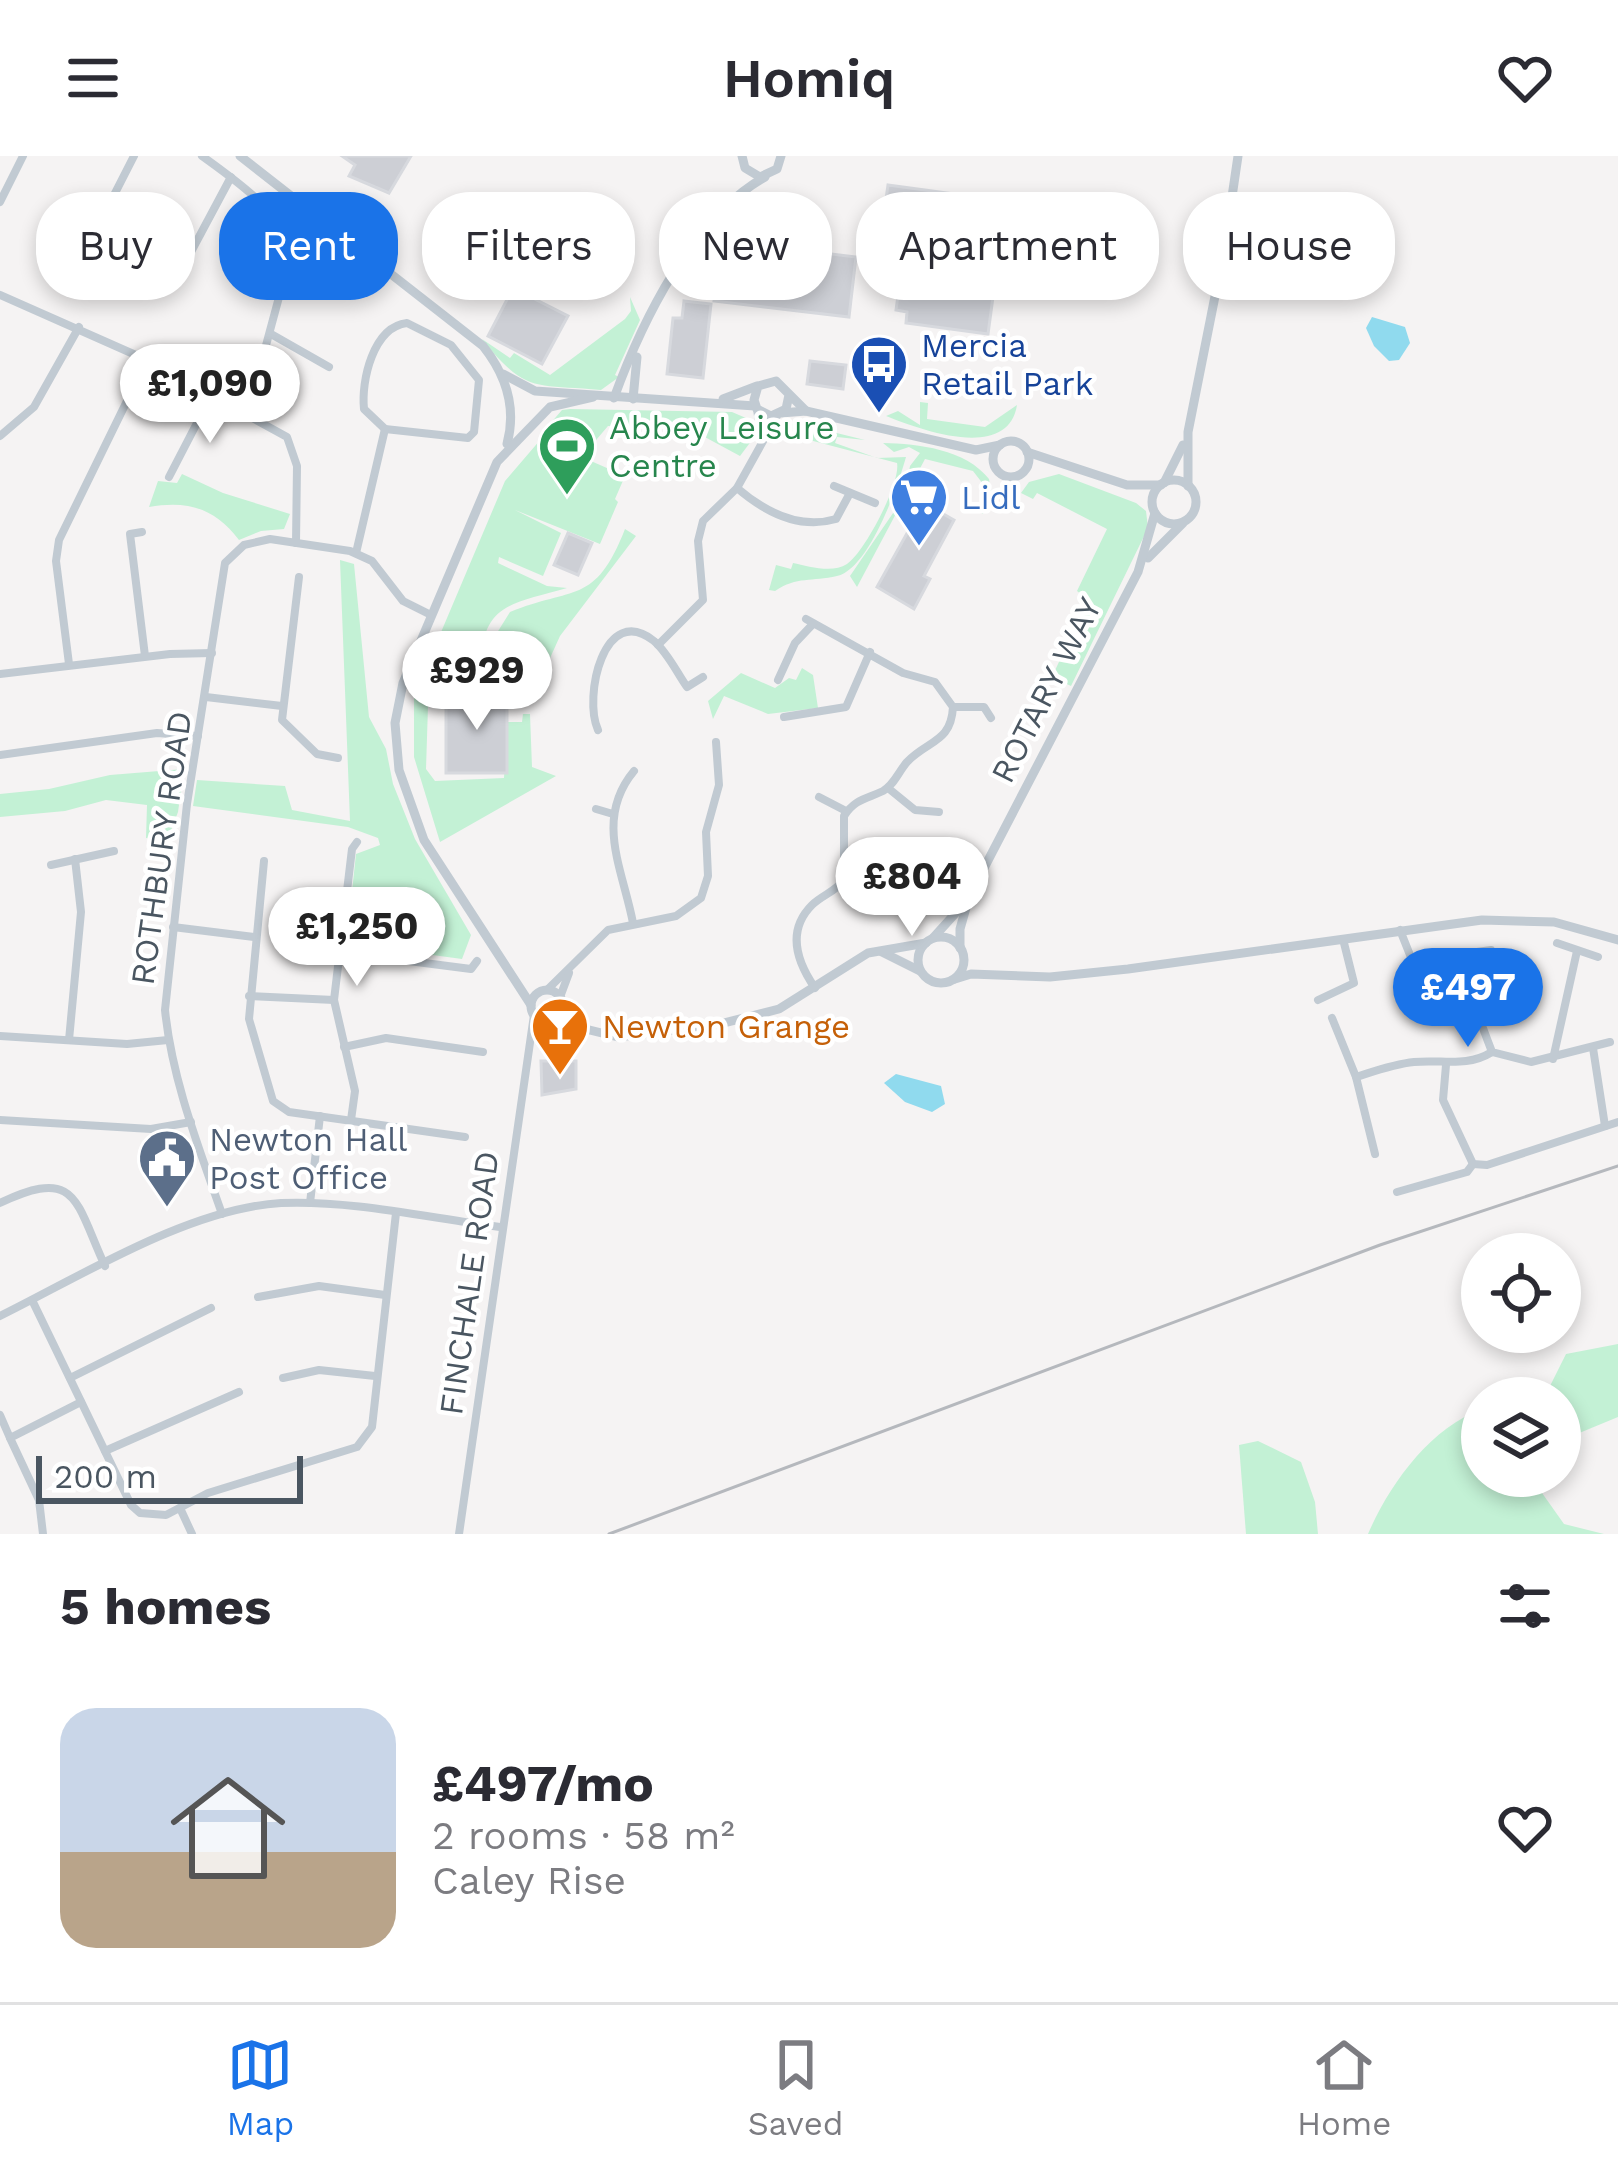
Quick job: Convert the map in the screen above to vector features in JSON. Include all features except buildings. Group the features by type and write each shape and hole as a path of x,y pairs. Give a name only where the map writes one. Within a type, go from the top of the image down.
{"street":[{"path":"2,195 23,156"},
{"path":"116,192 134,156"},
{"path":"202,156 231,177 286,231 292,249 248,412"},
{"path":"240,156 383,272 473,337 502,373 532,390 542,403 536,418"},
{"path":"741,192 777,170 781,156"},
{"path":"1127,485 1165,522 1184,522 1195,509 1188,486 1188,432 1238,156"},
{"path":"742,160 751,174 765,177"},
{"path":"731,192 742,160"},
{"path":"195,244 231,177"},
{"path":"0,295 147,360 287,437 293,449 296,543"},
{"path":"614,398 663,300"},
{"path":"407,322 452,345 478,380 474,432 463,440 385,429 364,410 363,382 386,333 407,322"},
{"path":"0,436 34,407 79,327"},
{"path":"271,334 329,367"},
{"path":"633,399 641,340"},
{"path":"69,664 56,561 58,540 147,360"},
{"path":"502,373 511,409 519,419 536,418"},
{"path":"718,401 776,381 806,411"},
{"path":"758,386 761,440"},
{"path":"987,973 947,938 877,951 778,1010 716,1025 603,1036 541,1016 424,840 399,770 397,702 506,448 516,394 532,390 718,401 756,408 770,416 806,411 976,449 1017,443 1027,452 1127,485 1188,486"},
{"path":"170,477 212,394"},
{"path":"658,645 703,600 700,532 709,512 737,488 789,395"},
{"path":"506,448 558,403 593,397"},
{"path":"385,429 356,553 377,567 404,601 431,615"},
{"path":"1154,510 1188,432"},
{"path":"994,467 1000,445"},
{"path":"976,449 1006,477 1054,462"},
{"path":"1024,472 1027,452"},
{"path":"834,486 875,503"},
{"path":"737,488 775,514 803,522 836,519 850,493"},
{"name":"ROTARY WAY","path":"961,949 960,929 969,897 1138,572 1154,510"},
{"name":"ROTARY WAY","path":"1138,572 1184,522"},
{"path":"142,532 130,534 145,656"},
{"name":"ROTHBURY ROAD","path":"222,1214 168,1040 165,995 225,563 255,541 356,553"},
{"path":"299,577 282,706 288,731 317,754 338,758"},
{"path":"778,680 809,622 903,673 934,682 953,707"},
{"path":"594,726 592,690 608,644 628,633 643,635 658,645 687,688 703,677"},
{"path":"846,706 870,652"},
{"path":"0,674 145,656 212,653"},
{"name":"ROTHBURY ROAD","path":"206,697 282,706"},
{"path":"953,707 987,703 992,718"},
{"path":"784,717 846,706"},
{"path":"846,706 854,720"},
{"path":"844,880 841,829 846,811 863,797 888,788 912,757 946,735 953,707"},
{"path":"0,754 157,734 198,736"},
{"path":"541,1016 544,991 598,937 633,923 676,916 703,894 708,876 706,832 719,785 716,742"},
{"path":"633,923 612,844 613,814 634,771"},
{"path":"888,788 924,818 939,812"},
{"path":"819,797 846,811"},
{"path":"596,809 613,814"},
{"path":"351,1120 355,1091 334,1000 357,842"},
{"path":"50,865 114,851"},
{"path":"69,1040 81,912 75,860"},
{"path":"264,861 249,996 254,1042 273,1101 289,1112 465,1137"},
{"path":"895,882 902,871"},
{"path":"844,880 864,887 895,882 910,886"},
{"path":"816,989 799,961 798,928 809,907 844,880"},
{"name":"ROTARY WAY","path":"928,941 969,897"},
{"path":"877,951 901,958 939,983 987,973 1033,978 1087,974 1400,930 1518,919 1554,922 1618,940"},
{"path":"173,927 254,937"},
{"path":"1400,930 1414,965 1422,969 1460,968 1477,952 1491,950"},
{"path":"1318,1000 1354,983 1342,939"},
{"path":"922,974 918,958 928,941"},
{"path":"1557,943 1598,957"},
{"path":"955,979 963,967 961,949"},
{"path":"1553,1058 1577,951"},
{"path":"339,952 471,968 477,961"},
{"path":"1460,968 1492,1052"},
{"path":"541,1016 562,1001 569,971"},
{"path":"514,977 562,1001 582,1028"},
{"path":"249,996 334,1000"},
{"name":"FINCHALE ROAD","path":"459,1534 500,1227 530,1039 541,1016"},
{"path":"1332,1018 1356,1076 1376,1154"},
{"path":"0,1036 168,1040"},
{"path":"344,1047 386,1038 483,1052"},
{"path":"1356,1076 1421,1061 1445,1065 1481,1059 1492,1052 1531,1062 1610,1042"},
{"path":"1593,1048 1605,1126"},
{"path":"1445,1065 1443,1100 1473,1164"},
{"path":"310,1203 320,1116"},
{"path":"0,1120 152,1129 191,1122"},
{"path":"1473,1164 1486,1165 1618,1122"},
{"path":"1397,1192 1467,1172 1473,1164"},
{"path":"0,1203 32,1188 51,1184 64,1189 74,1199 105,1266"},
{"path":"0,1316 222,1214 279,1203 500,1227"},
{"path":"32,1300 131,1505 153,1517 208,1493 357,1447 372,1427 396,1213"},
{"path":"258,1297 319,1286 385,1295"},
{"path":"70,1378 211,1308"},
{"path":"283,1378 320,1370 375,1376"},
{"path":"105,1451 239,1392"},
{"path":"10,1438 81,1402"},
{"path":"0,1415 38,1500 44,1534"},
{"path":"180,1508 192,1534"}],"green space":[{"path":"630,300 640,320 615,375 619,377 601,390 546,386 521,378 482,339 510,358 514,353 550,375 631,311"},
{"path":"920,402 928,403 927,419 985,427 1017,405 1010,422 998,433 981,437 940,434 886,416 898,411 920,425"},
{"path":"562,410 732,412 746,418 752,440 740,456 690,429 608,426 585,453 543,432"},
{"path":"796,423 865,440 837,437 835,443 874,457 779,432"},
{"path":"541,439 625,476 615,499 618,502 600,544 515,510 561,533 543,576 499,557 498,563 547,586 567,588 502,610 486,632 482,673 476,667 435,668 429,675 426,769 435,781 504,778 507,722 522,722 523,714 530,714 532,767 556,776 440,842 414,757 414,696 505,481"},
{"path":"883,443 926,447 967,461 989,479 993,507 982,514 990,493 973,471 925,459 857,587 850,576 904,497 910,466 920,453 909,447 894,452"},
{"path":"906,457 880,525 860,559 837,576 769,590 776,565 834,568 854,557 880,517 897,473 897,463 878,458"},
{"path":"182,474 290,514 284,529 239,540 220,520 199,509 149,507 158,481 177,483"},
{"path":"1059,474 1136,503 1146,511 1148,528 1071,686 1052,677 1088,599 1077,591 1107,529 1037,493 1033,499 1021,493 1029,482"},
{"path":"625,529 636,536 560,636 530,692 523,692 512,674 503,673 503,666 490,666 490,644 510,612 592,582 614,554"},
{"path":"340,560 354,564 369,717 386,749 393,784 415,839 471,935 462,959 351,944 347,938 356,854 380,845 378,838 348,827 193,806 197,780 285,786 292,810 350,821"},
{"path":"802,668 813,675 818,708 768,714 724,696 713,719 708,701 741,673 775,688 789,678 796,680"},
{"path":"184,769 178,812 167,841 146,838 147,805 106,800 65,811 0,817 0,794 110,775"},
{"path":"1618,1344 1618,1417 1581,1432 1581,1377 1554,1377 1566,1354"},
{"path":"1461,1419 1461,1497 1545,1497 1564,1524 1604,1534 1368,1534 1413,1460"},
{"path":"1258,1441 1301,1462 1315,1502 1318,1534 1246,1534 1239,1445"}],"water":[{"path":"1372,317 1405,327 1410,343 1399,360 1389,361 1374,346 1366,328"},
{"path":"896,1074 941,1086 945,1104 932,1112 905,1102 884,1083"}],"railway":[{"path":"609,1534 1380,1245 1618,1166"}],"place":[{"name":"Mercia Retail Park","path":"879,415"},
{"name":"Abbey Leisure Centre","path":"567,497"},
{"name":"Lidl","path":"919,548"},
{"name":"Newton Grange","path":"560,1077"},
{"name":"Newton Hall Post Office","path":"167,1209"}]}
